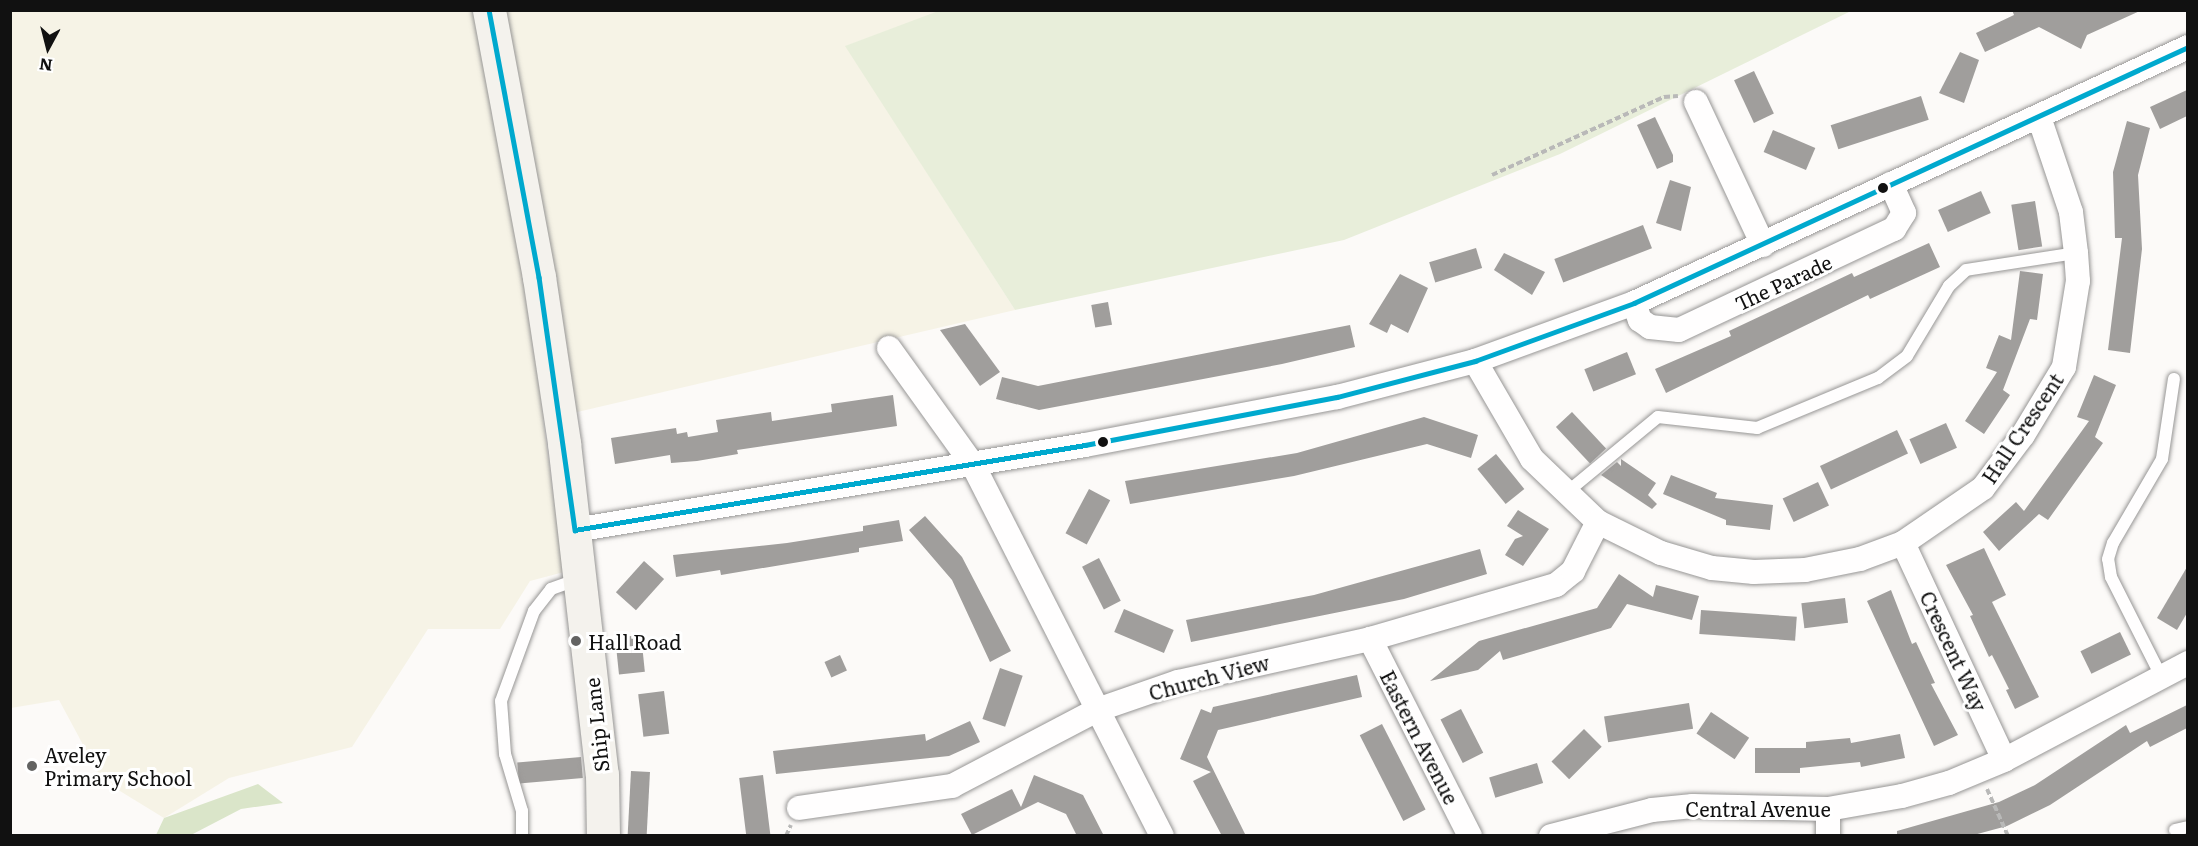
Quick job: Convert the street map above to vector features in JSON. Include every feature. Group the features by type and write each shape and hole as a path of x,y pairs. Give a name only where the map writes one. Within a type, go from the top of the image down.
{"street":[{"name":"Ship Lane","path":"489,10 539,277 575,530 602,774 603,836"},
{"path":"575,530 973,465 1336,397 1475,361 1634,303 2187,47"},
{"path":"1696,102 1763,245"},
{"name":"Hall Crescent","path":"1475,361 1532,459 1598,522 1661,553 1712,568 1754,572 1805,570 1860,559 1904,543 1983,488 2023,435 2064,367 2078,281 2076,253 2071,212 2039,117"},
{"name":"The Parade","path":"1634,303 1640,320 1650,327 1678,330 1894,229 1904,213 1891,184"},
{"path":"889,348 973,465 1162,836"},
{"name":"Church View","path":"799,808 951,786 1097,710 1226,669 1370,639 1556,585 1573,571 1598,522"},
{"name":"Crescent Way","path":"1904,543 2004,760"},
{"name":"Eastern Avenue","path":"1370,639 1470,836"},
{"name":"Central Avenue","path":"1551,836 1652,810 1693,806 1828,809 1902,796 1980,771 2004,760 2160,674 2187,663"},
{"path":"1828,809 1828,836"}],"lane":[{"path":"1566,493 1658,417 1757,428 1878,378 1907,356 1949,286 1966,270 2076,253"},
{"path":"2160,674 2111,577 2108,559 2162,459 2174,379"},
{"path":"522,836 522,811 505,754 501,701 534,611 551,589 581,578"}],"path":[{"path":"1492,176 1664,97 1673,95 1696,102"},
{"path":"1980,771 2008,836"}],"shaded area":[{"path":"11,11 941,11 846,46 1015,310 543,420 564,572 530,581 500,629 428,629 352,747 229,778 164,818 102,780 59,700 11,708"}],"green space":[{"path":"941,10 1851,11 1560,154 1344,240 1015,310 845,46"},
{"path":"258,784 283,803 241,809 191,835 156,835 164,818"}],"building":[{"path":"2012,10 2142,10 2087,35 2081,49 2039,27 1985,52 1976,33 2014,15"},
{"path":"1960,52 1979,60 1964,103 1939,93"},
{"path":"1754,71 1774,114 1754,123 1734,80"},
{"path":"2187,90 2187,116 2160,129 2150,107"},
{"path":"1921,96 1929,120 1838,149 1831,125"},
{"path":"1655,117 1673,155 1673,162 1657,169 1637,125"},
{"path":"2127,121 2150,128 2138,175 2142,249 2130,353 2108,350 2122,238 2115,238 2113,172"},
{"path":"1773,130 1815,148 1806,170 1764,152"},
{"path":"1670,180 1691,187 1681,231 1656,223"},
{"path":"1981,191 1991,213 1948,232 1938,210"},
{"path":"2035,201 2042,246 2018,250 2011,205"},
{"path":"1643,225 1652,248 1563,282 1554,259"},
{"path":"1929,243 1940,267 1870,299 1868,295 1666,393 1655,369 1731,336 1729,331 1852,273 1854,277"},
{"path":"1476,248 1482,268 1435,282 1429,262"},
{"path":"1504,253 1545,272 1532,295 1494,270"},
{"path":"2020,271 2043,274 2037,320 2030,319 2003,390 2010,395 1984,434 1965,421 1997,372 1986,368 1999,335 2011,340"},
{"path":"1400,274 1428,288 1408,333 1391,324 1387,333 1369,324"},
{"path":"1108,302 1112,325 1095,328 1091,305"},
{"path":"965,324 1000,372 980,386 940,330"},
{"path":"1350,325 1355,347 1282,364 1039,410 996,399 1002,377 1038,386"},
{"path":"1627,352 1636,374 1593,391 1584,369"},
{"path":"2094,375 2116,385 2095,437 2103,443 2048,520 2039,514 1999,551 1983,532 2016,502 2024,511 2089,421 2077,417"},
{"path":"893,395 897,426 737,450 738,454 697,461 671,463 670,455 615,464 611,438 676,428 677,434 687,432 688,437 718,432 716,420 771,412 772,421 832,412 831,404"},
{"path":"1572,412 1606,449 1590,464 1556,427"},
{"path":"1424,417 1478,435 1471,458 1427,444 1294,476 1130,504 1125,481 1297,453"},
{"path":"1946,423 1957,448 1920,464 1909,439"},
{"path":"1897,430 1908,454 1831,489 1820,466"},
{"path":"1496,454 1524,489 1506,504 1477,469"},
{"path":"1621,459 1656,483 1648,495 1657,504 1652,509 1601,475 1617,462 1621,466"},
{"path":"1671,475 1717,493 1715,498 1773,505 1770,530 1726,525 1726,520 1663,494"},
{"path":"1818,482 1829,506 1794,522 1783,498"},
{"path":"1089,489 1110,500 1087,544 1066,533"},
{"path":"1518,510 1549,529 1523,566 1505,555 1515,539 1523,536 1507,526"},
{"path":"925,516 962,557 1011,651 990,662 952,580 909,530"},
{"path":"899,520 903,541 859,548 859,552 721,575 720,570 676,577 673,555 787,543 863,531 863,526"},
{"path":"1984,548 2006,595 1992,602 2039,697 2015,709 2006,690 2009,689 1992,655 1989,657 1970,616 1973,615 1946,565"},
{"path":"1480,549 1487,574 1404,599 1191,642 1186,620 1314,595"},
{"path":"1099,558 1121,601 1104,609 1082,567"},
{"path":"644,561 664,579 636,610 616,592"},
{"path":"2187,567 2187,613 2177,630 2157,618"},
{"path":"1619,574 1653,597 1656,585 1699,596 1692,620 1627,604 1611,628 1503,660 1500,651 1478,670 1430,681 1479,641 1597,608"},
{"path":"1891,590 1912,644 1916,642 1935,683 1931,684 1958,735 1934,746 1867,601"},
{"path":"1845,598 1848,623 1804,628 1801,603"},
{"path":"1124,609 1174,630 1164,653 1114,632"},
{"path":"1701,610 1797,617 1795,641 1699,634"},
{"path":"2120,632 2131,654 2091,674 2080,651"},
{"path":"641,635 645,672 619,675 615,638"},
{"path":"840,655 847,671 831,677 824,662"},
{"path":"1000,668 1023,676 1005,727 982,719"},
{"path":"1357,675 1362,697 1218,730 1207,757 1246,836 1222,836 1193,781 1211,772 1180,759 1201,709 1211,713 1213,707"},
{"path":"664,691 669,734 643,737 638,694"},
{"path":"1689,703 1693,729 1608,742 1604,716"},
{"path":"2187,705 2187,728 2150,747 2147,741 2050,805 2007,826 1970,836 1897,836 1897,831 1999,802 2035,785 2126,725 2130,733"},
{"path":"1461,709 1483,753 1463,763 1441,719"},
{"path":"1711,712 1749,738 1735,759 1696,734"},
{"path":"970,721 980,742 949,756 776,774 773,751 925,734 926,741"},
{"path":"1382,724 1426,810 1403,821 1360,735"},
{"path":"1584,729 1602,747 1569,779 1551,762"},
{"path":"1900,734 1905,758 1861,767 1860,762 1800,768 1800,773 1755,773 1755,748 1806,748 1806,742 1850,738 1851,743"},
{"path":"581,757 583,778 519,783 517,763"},
{"path":"1537,763 1543,783 1495,798 1489,778"},
{"path":"631,771 650,772 647,836 628,836"},
{"path":"763,775 770,836 746,836 739,778"},
{"path":"1034,775 1083,795 1104,836 1077,836 1066,814 1038,802 972,835 961,814 1012,789 1021,807"}],"transit line":[{"path":"489,10 539,277 575,530"},
{"path":"575,530 1085,445 1337,397 1475,361 1634,303 2188,47"}],"place":[{"name":"Hall Road","path":"576,641"},
{"name":"Aveley Primary School","path":"32,766"}]}
